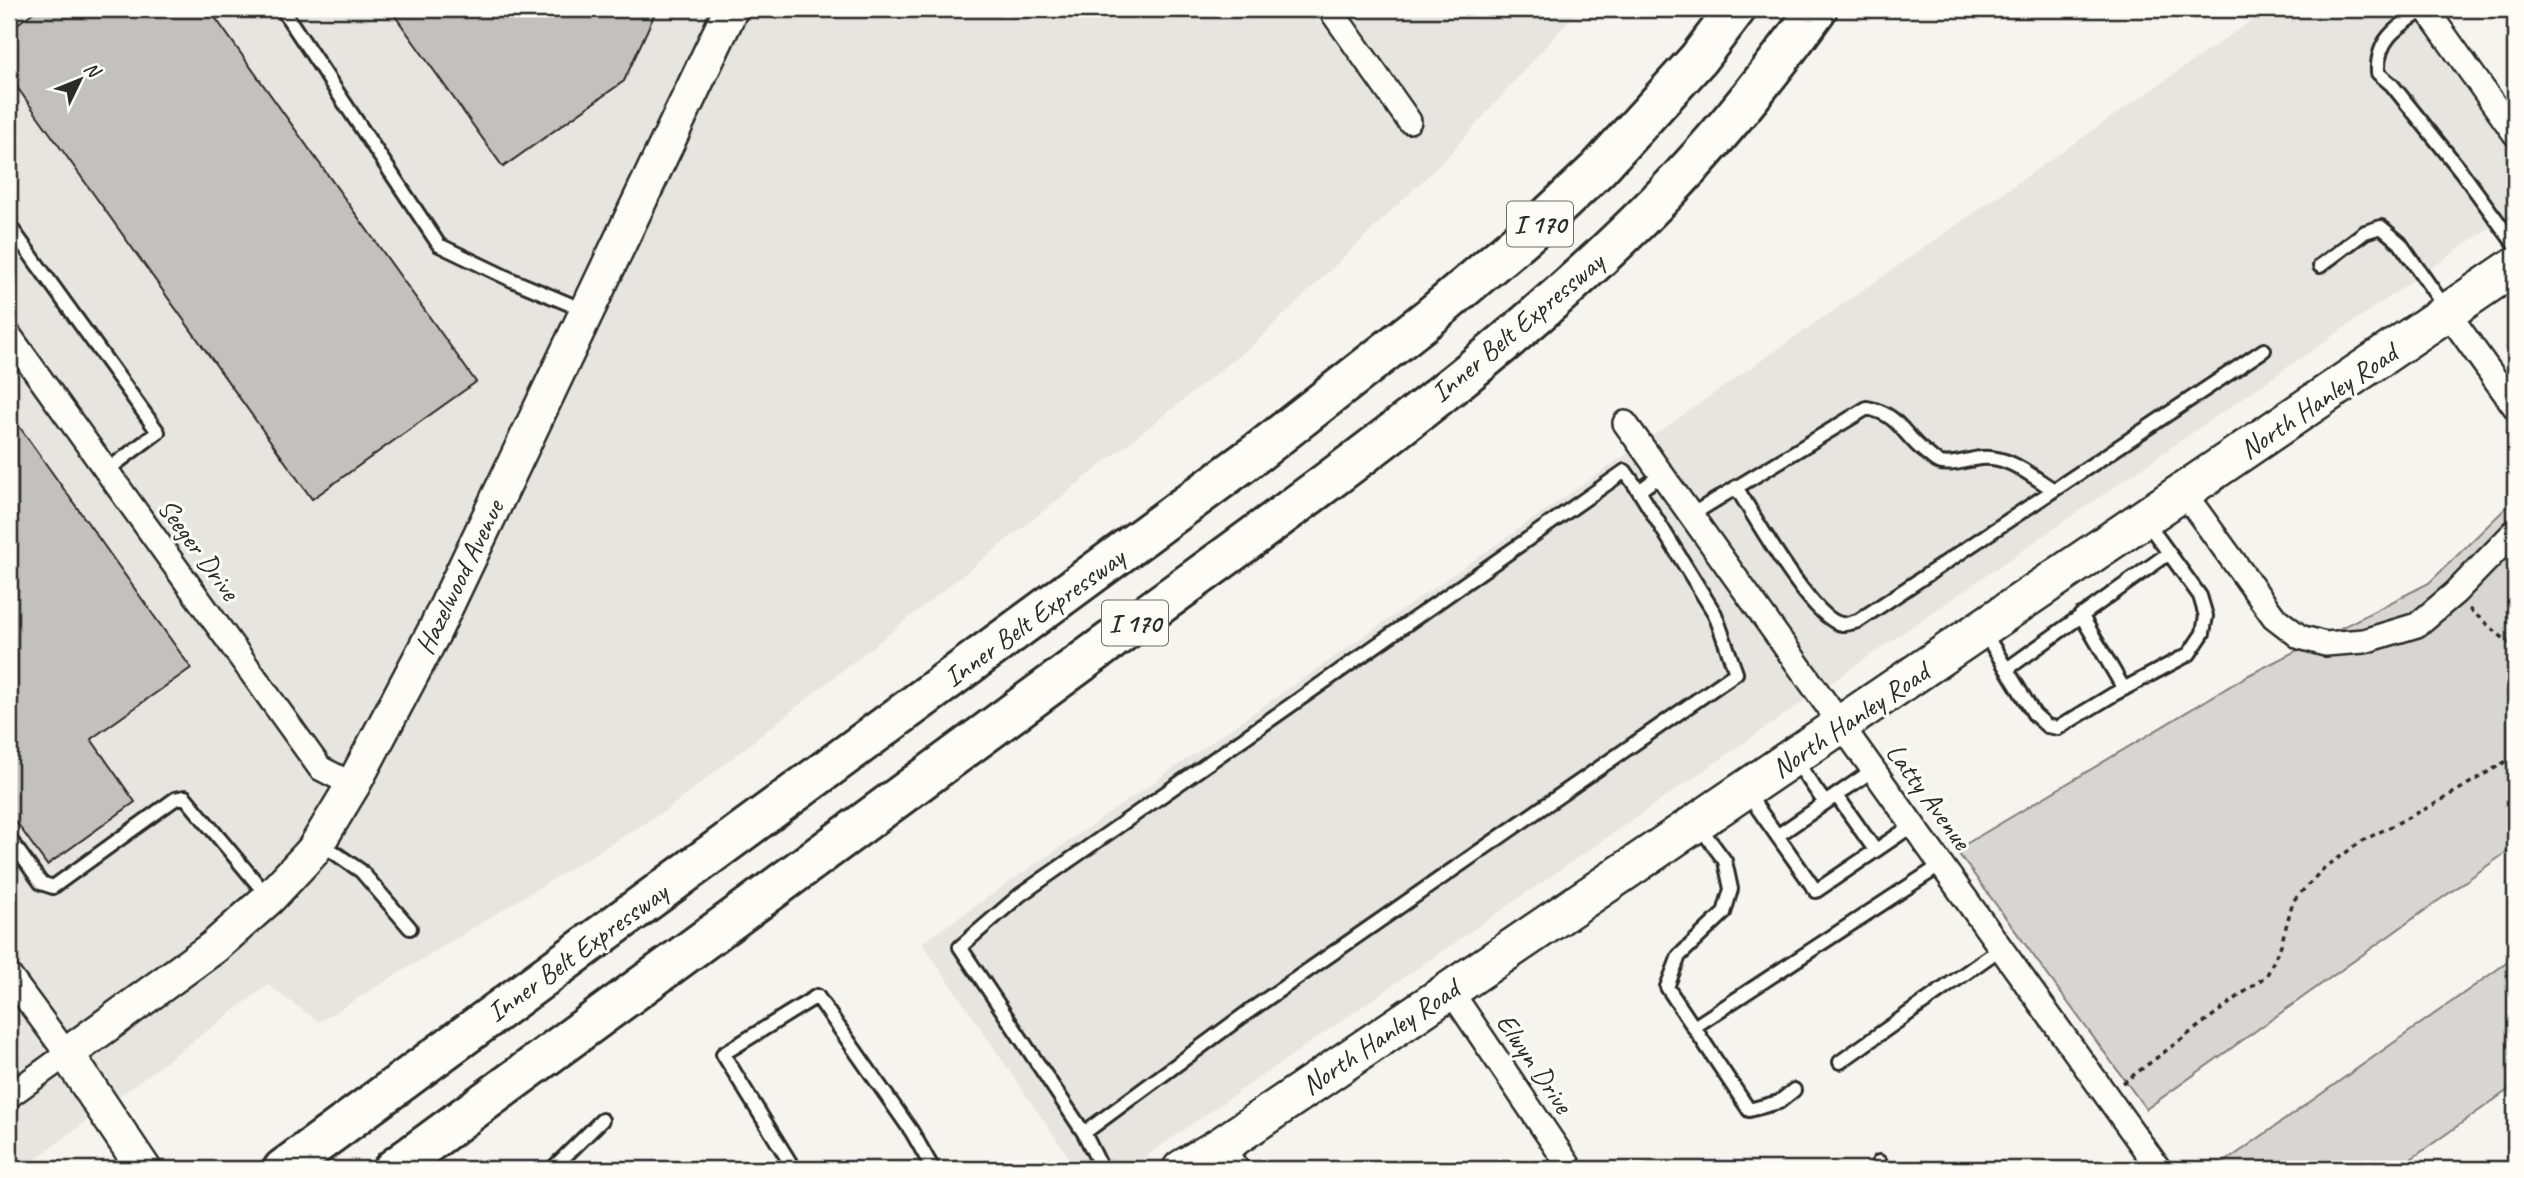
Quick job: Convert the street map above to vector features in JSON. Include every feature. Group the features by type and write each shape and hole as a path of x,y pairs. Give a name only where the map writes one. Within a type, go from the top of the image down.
{"highway":[{"name":"Inner Belt Expressway","path":"283,1169 1258,452 1393,346 1535,228 1598,169 1681,78 1736,9"},
{"name":"Inner Belt Expressway","path":"393,1169 1269,525 1460,377 1564,289 1665,194 1750,98 1817,9"}],"main road":[{"name":"North Hanley Road","path":"1182,1169 1229,1157 1450,990 2515,267"}],"street":[{"name":"Hazelwood Avenue","path":"67,1054 214,947 269,898 319,842 353,785 434,632 731,9"},
{"path":"1330,9 1409,121"},
{"path":"2425,9 2511,119"},
{"path":"2448,313 2515,407"},
{"name":"Seeger Drive","path":"9,335 320,768 353,785"},
{"name":"Latty Avenue","path":"1625,423 2159,1169"},
{"path":"2184,493 2274,617 2300,637 2325,644 2364,641 2417,625 2455,593 2515,531"},
{"path":"9,975 67,1054 144,1169"},
{"name":"Elwyn Drive","path":"1450,990 1571,1169"},
{"path":"9,1096 67,1054"}],"lane":[{"path":"282,9 439,245 586,311"},
{"path":"2425,9 2402,24 2384,41 2377,58 2378,73 2392,85 2461,171 2515,245"},
{"path":"9,225 158,432 106,471"},
{"path":"2320,266 2365,232 2381,227 2400,243 2448,313"},
{"path":"1736,488 1807,597 1829,619 1842,625 1857,621 2264,350"},
{"path":"1691,515 1867,408 1894,418 1914,443 1938,462 1958,463 1983,458 2010,461 2053,490"},
{"path":"1084,1133 1248,1012 1736,673 1715,614 1625,471 1020,895 960,947 1084,1133 1102,1169"},
{"path":"1639,491 1662,474"},
{"path":"1983,630 2034,714 2047,726 2059,728 2189,654 2203,633 2206,615 2200,596 2144,519"},
{"path":"2007,669 2169,553"},
{"path":"2081,615 2124,689"},
{"path":"1794,758 1875,850"},
{"path":"1777,836 1873,769"},
{"path":"1746,791 1816,891 1913,825"},
{"path":"9,838 41,883 53,887 175,799 185,797 269,898"},
{"path":"1697,823 1725,861 1731,889 1724,913 1679,956 1667,987 1749,1110 1779,1102 1794,1090"},
{"path":"319,842 361,871 411,928"},
{"path":"1694,1027 1941,865"},
{"path":"1840,1062 2001,948"},
{"path":"794,1169 723,1054 817,996 912,1132 933,1169"},
{"path":"552,1169 602,1120"}],"path":[{"path":"2455,593 2474,615 2515,648"},
{"path":"2106,1095 2267,975 2281,945 2293,901 2323,869 2362,841 2433,805 2515,756"}],"shaded area":[{"path":"9,9 1579,9 1445,159 1256,342 668,809 319,1022 268,985 22,1169 9,1169"},
{"path":"2268,9 2426,9 2515,134 2515,210 1127,1169 1077,1169 922,943"},
{"path":"2515,499 2515,846 2146,1109 1956,850 2247,676 2429,583"},
{"path":"2515,957 2515,1085 2397,1169 2215,1169"}],"building":[{"path":"38,9 209,9 476,382 312,499 9,76 9,30"},
{"path":"390,9 657,9 624,81 503,167"},
{"path":"9,412 191,668 91,739 135,802 47,865 9,812"}]}
